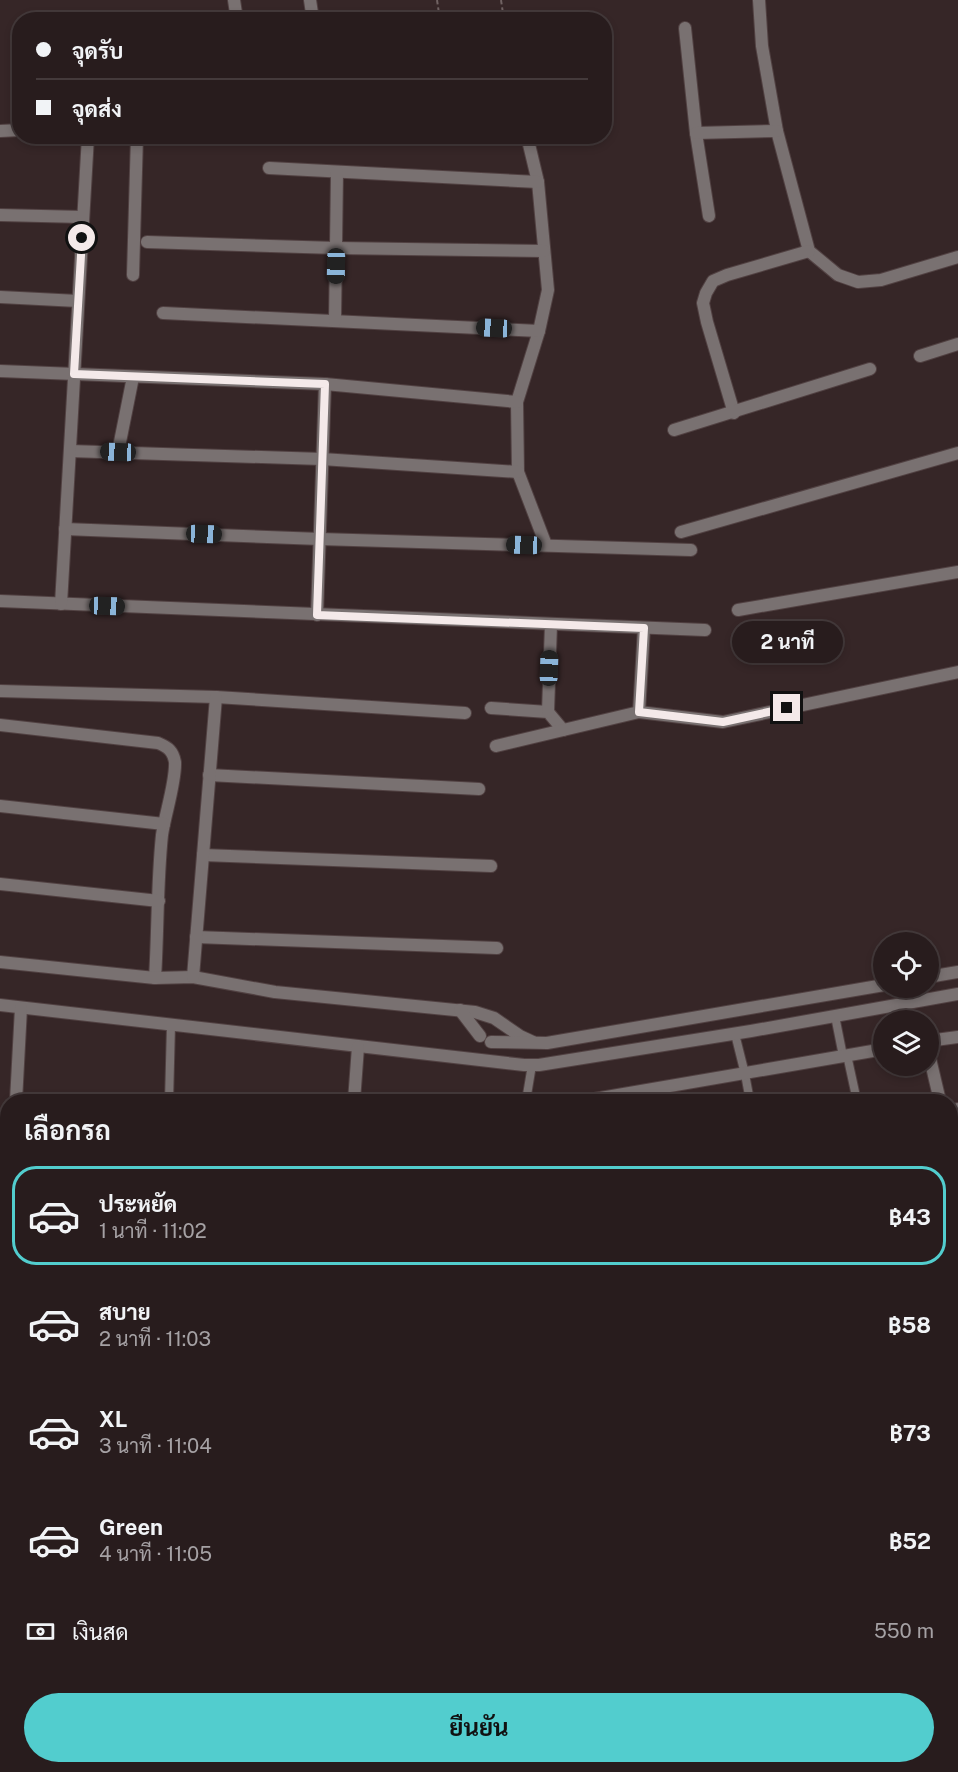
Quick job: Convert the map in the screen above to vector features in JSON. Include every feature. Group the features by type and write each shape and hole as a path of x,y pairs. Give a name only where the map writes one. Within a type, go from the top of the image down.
{"street":[{"path":"759,0 762,46 777,131 810,251 838,275 858,282 881,280 958,256"},
{"path":"685,28 696,133 709,216"},
{"path":"696,133 777,131"},
{"path":"61,604 87,144"},
{"path":"133,275 137,144"},
{"path":"529,144 538,182 548,290 539,331 517,402 518,472 546,546"},
{"path":"269,168 538,182"},
{"path":"335,321 337,172"},
{"path":"0,215 83,216"},
{"path":"147,242 336,248 544,250"},
{"path":"734,413 707,322 703,303 706,292 713,281 727,275 810,251"},
{"path":"0,297 78,301"},
{"path":"163,313 539,331"},
{"path":"920,356 958,344"},
{"path":"674,430 870,369"},
{"path":"0,371 325,384 517,402"},
{"path":"118,452 133,376"},
{"path":"317,615 325,384"},
{"path":"70,451 322,459 518,472"},
{"path":"681,532 958,453"},
{"path":"65,529 691,550"},
{"path":"738,610 958,572"},
{"path":"0,602 705,630"},
{"path":"551,624 548,712 563,730"},
{"path":"639,712 644,628"},
{"path":"496,746 639,712 723,722 958,672"},
{"path":"0,691 216,697 465,713"},
{"path":"193,977 216,697"},
{"path":"491,708 548,712"},
{"path":"0,725 158,743 168,747 173,754 175,770 164,824 160,861 155,978"},
{"path":"209,775 478,789"},
{"path":"0,806 164,824"},
{"path":"203,855 491,866"},
{"path":"0,884 159,901"},
{"path":"196,938 497,948"},
{"path":"0,962 155,978 193,977 275,992 475,1012 494,1018 520,1036 534,1042"},
{"path":"939,975 958,972"},
{"path":"460,1010 485,1039 547,1043 873,987"},
{"path":"0,1005 532,1065 735,1034 958,994"},
{"path":"16,1094 21,1008"},
{"path":"939,1040 958,1037"},
{"path":"355,1094 358,1047"},
{"path":"654,1094 745,1074 873,1051"},
{"path":"934,1076 938,1094"}],"lane":[{"path":"835,1016 855,1094"},
{"path":"169,1094 171,1025"},
{"path":"735,1034 749,1094"},
{"path":"527,1094 532,1065"}],"route":[{"path":"82,238 74,374 325,384 317,615 644,628 639,712 723,722 787,708"}]}
